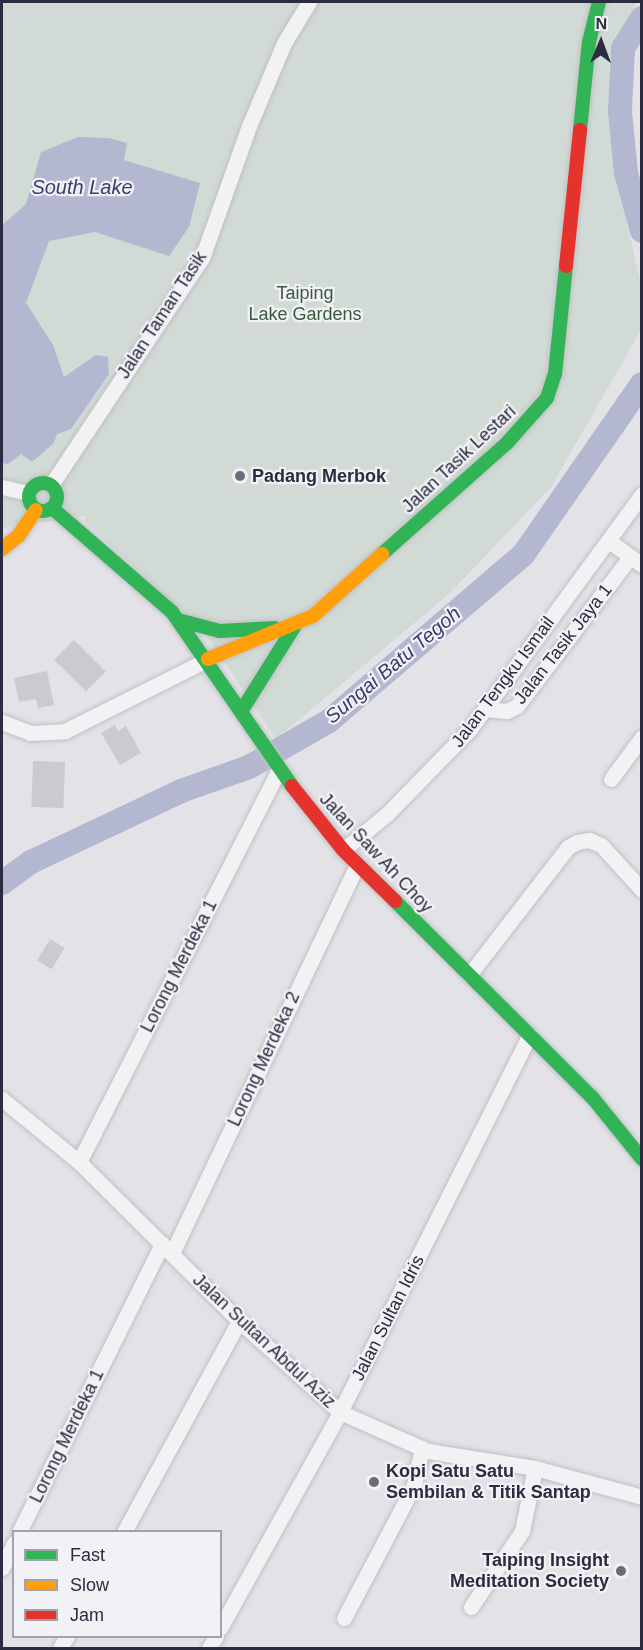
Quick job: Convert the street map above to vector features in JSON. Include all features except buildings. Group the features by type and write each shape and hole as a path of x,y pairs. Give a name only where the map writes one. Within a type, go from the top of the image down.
{"street":[{"name":"Jalan Taman Tasik","path":"51,485 202,258 249,126 284,44 309,2"},
{"name":"Jalan Tasik Lestari","path":"208,660 294,627 313,616 507,443 547,398 555,374 589,42 599,2"},
{"path":"2,549 19,535 36,510 52,508 57,496 51,485 38,484 29,493"},
{"path":"2,487 29,493"},
{"path":"29,493 30,504 36,510"},
{"name":"Jalan Tengku Ismail","path":"343,850 440,764 485,709 642,494"},
{"name":"Jalan Saw Ah Choy","path":"52,508 156,594 208,660 277,765 343,850 592,1097 642,1159"},
{"path":"609,541 636,561"},
{"name":"Jalan Tasik Jaya 1","path":"485,709 507,711 517,706 636,561"},
{"path":"178,620 220,631 294,627"},
{"path":"242,710 294,627"},
{"path":"2,722 30,733 65,731 208,660"},
{"path":"611,779 642,737"},
{"name":"Lorong Merdeka 1","path":"79,1162 277,765"},
{"path":"469,975 567,848 577,842 590,840 601,845 642,890"},
{"name":"Lorong Merdeka 2","path":"167,1248 357,865"},
{"name":"Jalan Sultan Idris","path":"222,1624 340,1413 530,1035"},
{"name":"Jalan Sultan Abdul Aziz","path":"6,1101 79,1162 239,1321 340,1413 422,1448 535,1468 642,1497"},
{"name":"Lorong Merdeka 1","path":"20,1530 167,1248"},
{"path":"125,1530 239,1321"},
{"path":"344,1618 414,1485 422,1448"},
{"path":"471,1606 522,1531 535,1468"},
{"path":"2,1568 12,1548"}],"green space":[{"name":"Taiping Lake Gardens","path":"2,2 637,2 609,58 614,166 641,285 641,330 551,487 449,594 276,739 207,636 84,520 87,516 2,528"}],"water":[{"name":"South Lake","path":"78,137 109,138 127,143 124,160 200,183 189,227 169,256 95,232 49,241 26,303 53,345 64,377 96,355 108,357 109,374 71,429 57,434 54,443 32,462 21,454 8,464 2,463 2,225 26,204 41,152"}],"waterway":[{"name":"Sungai Batu Tegoh","path":"642,18 623,49 620,111 626,173 642,231"},
{"name":"Sungai Batu Tegoh","path":"2,883 31,862 181,791 249,767 329,721 523,555 642,384"}],"traffic: fast":[{"path":"580,130 589,42 599,2"},
{"path":"382,554 507,443 547,398 555,374 566,266"},
{"path":"43,483 53,487 57,497 53,507 43,511 33,507 29,497 33,487 43,483"},
{"path":"52,508 172,612 292,786"},
{"path":"178,620 220,631 275,628"},
{"path":"242,710 294,627"},
{"path":"395,901 592,1097 642,1159"}],"traffic: slow":[{"path":"2,549 19,535 36,510"},
{"path":"208,659 313,616 382,554"}],"traffic: jam":[{"path":"566,266 580,130"},
{"path":"292,786 343,850 395,901"}],"place":[{"name":"Padang Merbok","path":"240,476"},
{"name":"Kopi Satu Satu Sembilan & Titik Santap","path":"374,1482"},
{"name":"Taiping Insight Meditation Society","path":"621,1571"}]}
